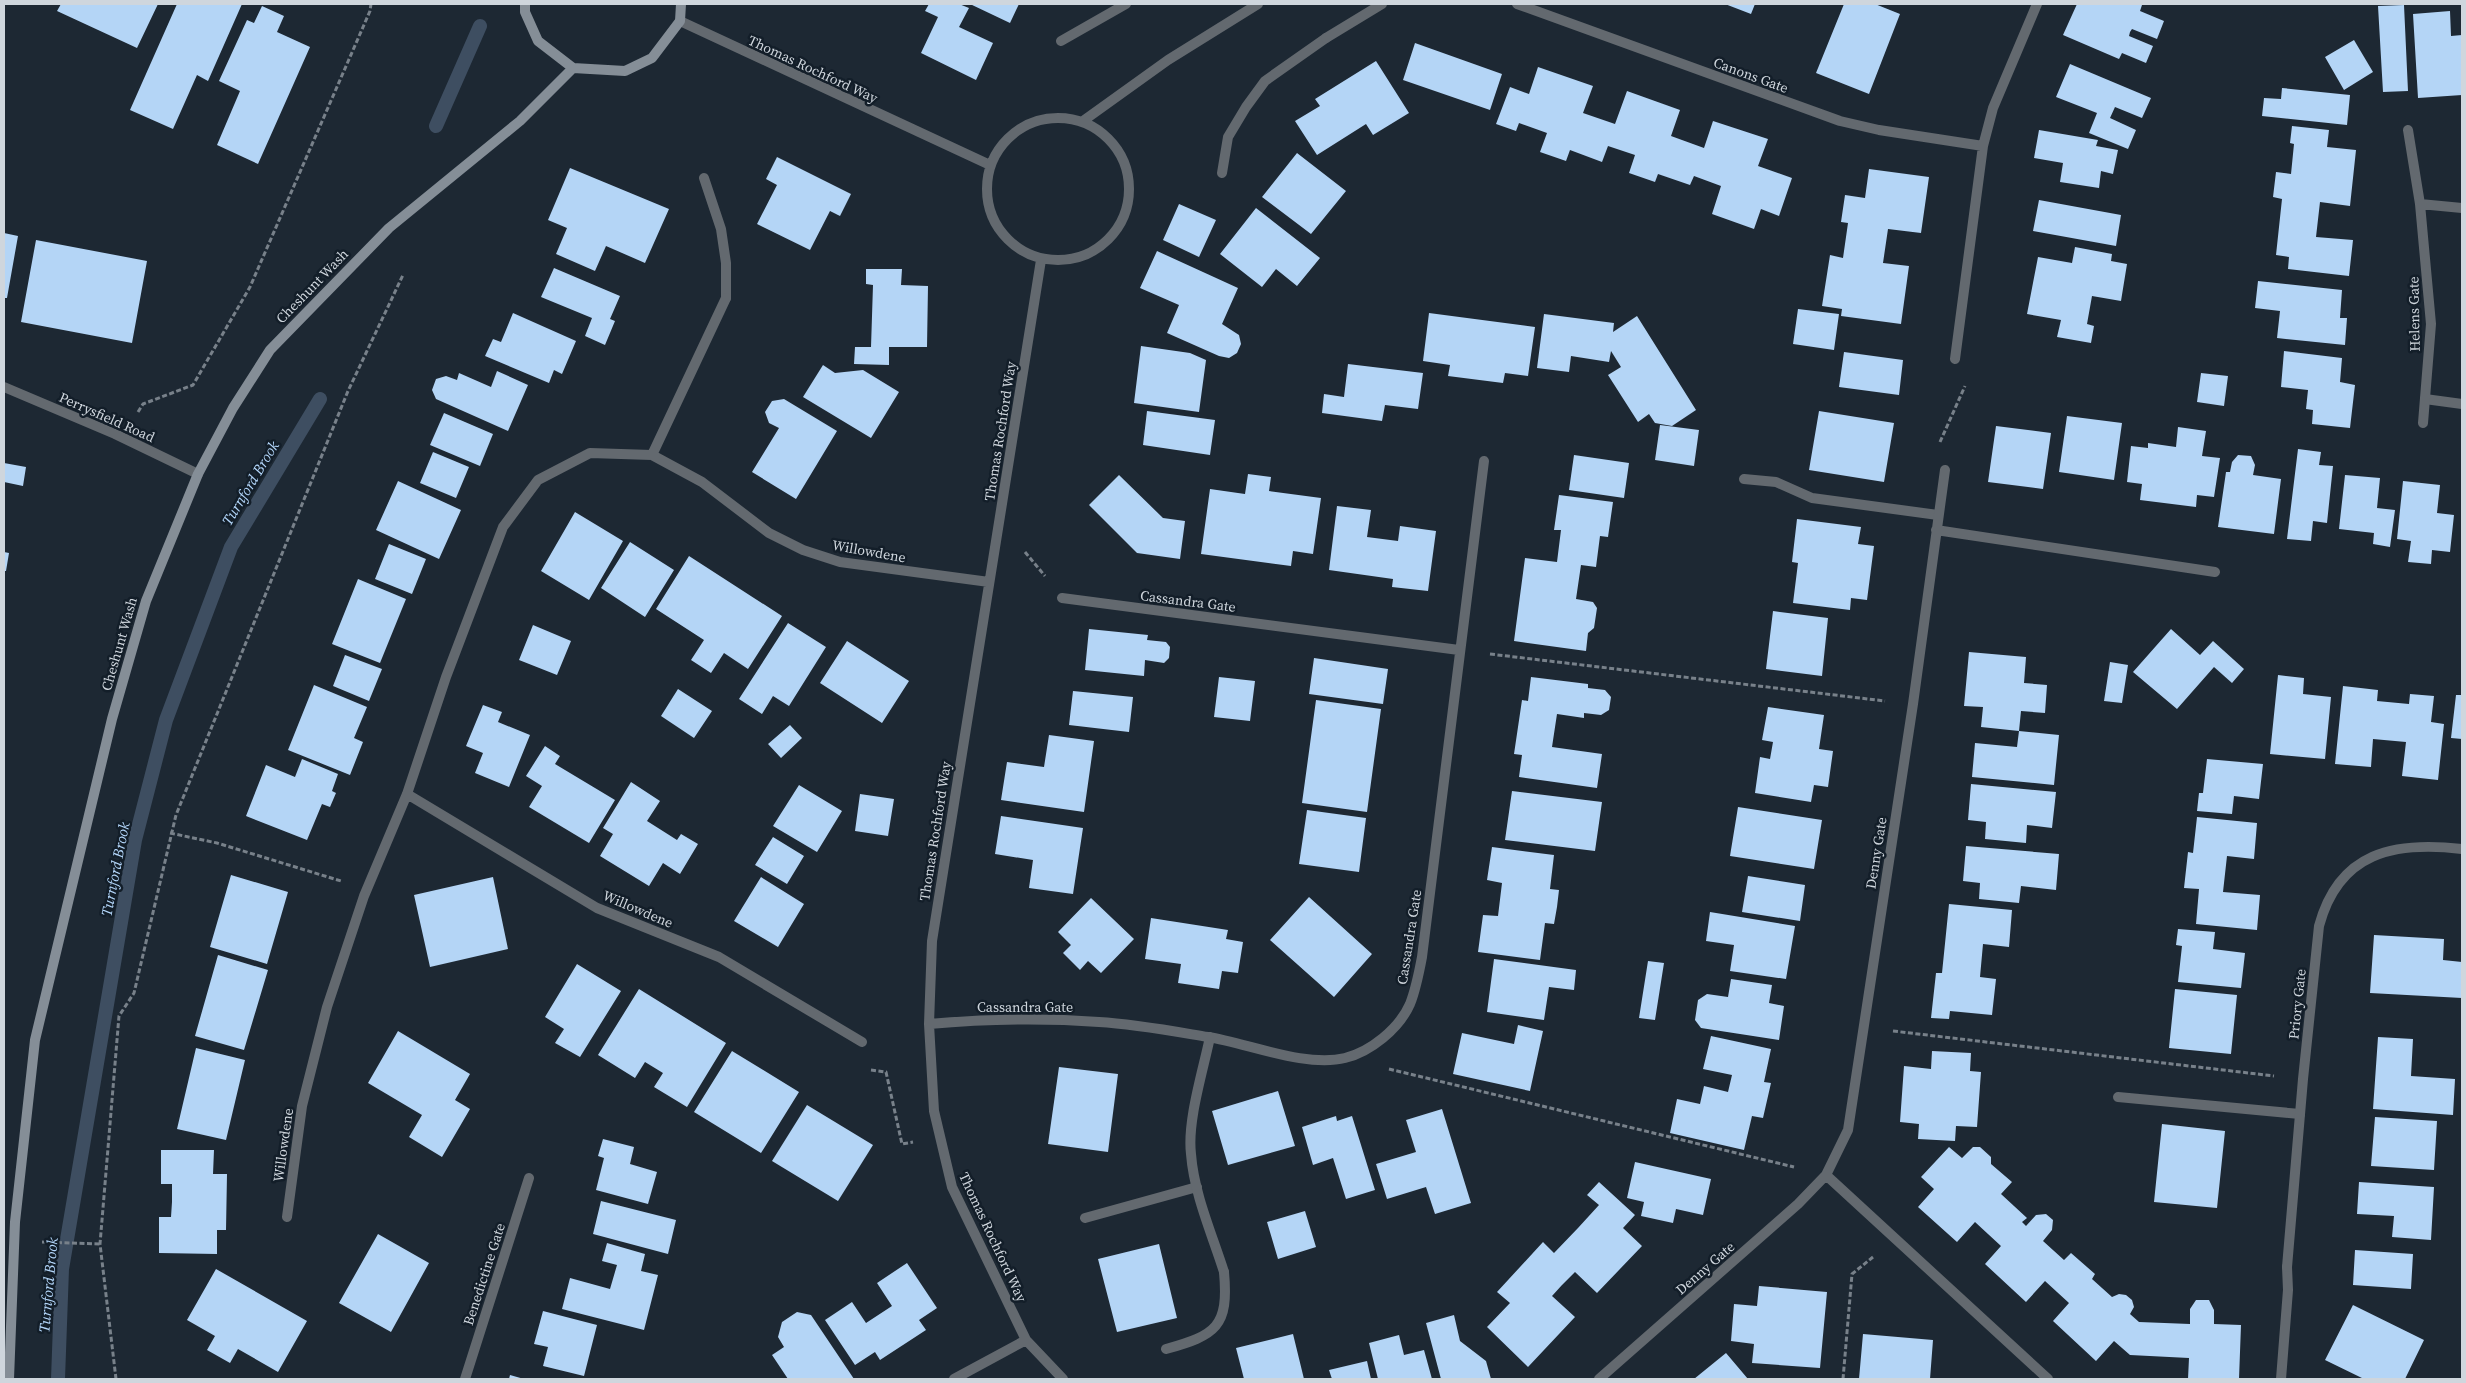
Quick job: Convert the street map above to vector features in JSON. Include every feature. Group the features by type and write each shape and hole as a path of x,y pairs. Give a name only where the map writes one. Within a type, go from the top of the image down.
{"main road":[{"path":"525,4 524,12 538,41 573,68 625,71 652,58 680,21 681,4"},
{"name":"Cheshunt Wash","path":"9,1379 15,1222 35,1040 114,710 146,601 198,474 233,408 270,350 389,228 520,122 573,68"}],"street":[{"path":"1061,41 1126,4"},
{"path":"1083,122 1168,60 1258,4"},
{"path":"1222,173 1228,137 1246,107 1265,81 1326,38 1382,4"},
{"name":"Canons Gate","path":"1517,4 1840,122 1983,146"},
{"path":"1955,359 1983,146 1993,108 2037,4"},
{"name":"Thomas Rochford Way","path":"680,21 990,165"},
{"path":"1044,118 1083,122 1109,137 1127,168 1126,216 1106,243 1083,258 1041,260 1008,243 988,208 990,165 1011,135 1044,118"},
{"name":"Helens Gate","path":"2408,130 2420,204 2431,324 2423,423"},
{"path":"652,455 726,298 726,264 721,229 704,178"},
{"path":"2420,204 2462,208"},
{"name":"Thomas Rochford Way","path":"1041,260 932,941 930,1024 934,1111 952,1187 1026,1340 1063,1379"},
{"name":"Perrysfield Road","path":"4,387 198,474"},
{"path":"2425,400 2462,404"},
{"name":"Willowdene","path":"287,1217 302,1106 327,1007 367,889 407,794 446,677 503,527 538,480 590,453 652,455 702,482 769,533 803,550 840,562 989,582"},
{"name":"Cassandra Gate","path":"930,1024 1013,1019 1100,1022 1210,1037 1302,1058 1328,1061 1346,1058 1364,1051 1396,1025 1409,1006 1416,986 1422,957 1484,461"},
{"name":"Denny Gate","path":"1599,1379 1798,1204 1826,1175 1848,1130 1913,704 1945,470"},
{"path":"1744,479 1776,482 1812,498 1938,516"},
{"path":"1936,530 2215,572"},
{"name":"Cassandra Gate","path":"1062,598 1459,650"},
{"name":"Willowdene","path":"407,794 598,908 719,957 862,1042"},
{"name":"Priory Gate","path":"2281,1379 2288,1290 2287,1267 2303,1079 2319,926 2324,907 2333,891 2359,863 2377,854 2422,846 2462,849"},
{"path":"1166,1349 1198,1340 1210,1333 1220,1320 1225,1292 1224,1272 1197,1188 1190,1152 1192,1128 1210,1037"},
{"path":"2118,1097 2300,1114"},
{"path":"1826,1175 2048,1379"},
{"name":"Benedictine Gate","path":"465,1379 529,1178"},
{"path":"1085,1218 1197,1188"},
{"path":"954,1379 1026,1340"}],"path":[{"path":"123,439 143,404 193,385 250,287 370,12 371,4"},
{"path":"116,1379 100,1244 119,1016 134,993 170,833 348,391 403,275"},
{"path":"1945,470 1936,450 1969,378 1955,359"},
{"path":"999,521 1062,598"},
{"path":"1459,650 1913,704"},
{"path":"170,833 216,843 367,889"},
{"path":"1863,1028 2303,1079"},
{"path":"862,1042 865,1069 886,1072 902,1144 940,1137"},
{"path":"1346,1058 1826,1175"},
{"path":"1843,1379 1852,1274 1895,1238"},
{"path":"54,1242 100,1244"}],"building":[{"path":"61,4 158,4 137,48 57,11"},
{"path":"177,4 242,4 208,81 197,75 173,129 130,110"},
{"path":"929,4 959,4 969,8 959,27 993,43 976,80 921,53 938,17 925,11"},
{"path":"970,4 1019,4 1010,23"},
{"path":"1725,4 1755,4 1751,14"},
{"path":"1844,4 1875,4 1900,14 1869,94 1816,73"},
{"path":"2077,4 2137,4 2142,5 2140,11 2164,21 2157,39 2132,29 2130,32 2129,36 2153,46 2146,63 2122,53 2119,59 2063,35"},
{"path":"2404,5 2408,91 2383,92 2378,6"},
{"path":"262,6 284,16 277,32 310,47 258,164 217,145 240,91 219,81 247,20 254,23"},
{"path":"2450,11 2451,36 2462,35 2462,95 2418,98 2413,14"},
{"path":"2354,40 2373,72 2344,90 2325,57"},
{"path":"1415,43 1502,74 1490,110 1403,80"},
{"path":"1376,61 1409,113 1373,135 1366,124 1317,155 1295,121 1320,106 1315,99"},
{"path":"2070,64 2151,98 2142,118 2115,107 2110,118 2136,130 2128,149 2089,133 2097,113 2056,97"},
{"path":"1538,67 1593,86 1583,113 1615,124 1627,91 1680,110 1671,136 1704,148 1713,121 1768,139 1758,166 1792,178 1779,216 1761,209 1754,229 1712,214 1721,186 1694,176 1690,185 1658,174 1655,182 1629,173 1635,155 1608,146 1602,162 1570,150 1566,161 1540,152 1547,133 1519,123 1516,131 1496,124 1510,87 1529,94"},
{"path":"2282,88 2350,95 2347,125 2262,116 2264,98 2281,99"},
{"path":"2292,126 2329,130 2327,147 2356,150 2350,206 2320,202 2316,237 2353,240 2349,276 2288,269 2289,257 2276,255 2282,199 2273,197 2276,172 2291,174 2294,144 2290,143"},
{"path":"2039,130 2098,140 2096,146 2118,150 2113,174 2101,171 2099,188 2060,182 2063,163 2034,158"},
{"path":"1297,153 1346,191 1311,234 1262,197"},
{"path":"777,157 851,194 840,216 830,211 810,250 757,224 777,185 766,179"},
{"path":"570,168 669,209 645,263 606,246 595,271 556,254 567,228 548,220"},
{"path":"1869,169 1929,177 1921,233 1888,229 1883,263 1909,266 1901,324 1841,316 1842,309 1822,306 1830,255 1843,258 1848,223 1841,222 1845,195 1865,198"},
{"path":"2039,200 2121,215 2116,246 2033,231"},
{"path":"1179,204 1216,220 1199,257 1163,240"},
{"path":"1256,208 1320,258 1297,286 1276,269 1262,287 1220,254"},
{"path":"4,233 18,236 7,298 4,298"},
{"path":"36,240 147,261 132,343 21,322"},
{"path":"2075,247 2112,254 2111,261 2127,264 2121,301 2092,296 2087,324 2094,326 2091,343 2057,337 2061,320 2027,314 2038,257 2072,263"},
{"path":"1157,251 1238,288 1222,324 1239,335 1241,344 1237,353 1229,358 1219,356 1167,333 1179,305 1140,288"},
{"path":"554,268 620,296 610,319 615,321 605,345 585,336 592,318 541,297"},
{"path":"866,269 902,269 901,285 928,286 927,347 889,347 889,365 854,364 855,347 871,347 873,285 866,284"},
{"path":"2258,281 2342,290 2340,318 2347,318 2345,345 2277,338 2280,311 2255,308"},
{"path":"1798,309 1839,314 1834,350 1793,344"},
{"path":"513,313 576,341 562,374 554,370 549,383 485,356 493,339 501,342"},
{"path":"1429,313 1535,327 1528,376 1505,373 1503,383 1448,376 1450,365 1423,361"},
{"path":"1544,314 1614,323 1613,332 1637,316 1696,410 1672,426 1655,423 1649,414 1638,422 1608,375 1621,367 1611,351 1609,362 1571,356 1569,372 1537,368"},
{"path":"1141,346 1190,353 1206,360 1199,412 1134,403"},
{"path":"2284,351 2342,358 2340,382 2355,385 2350,428 2312,424 2313,410 2306,409 2308,390 2281,387"},
{"path":"1844,352 1903,360 1899,395 1839,387"},
{"path":"1348,364 1423,373 1418,409 1385,405 1382,421 1322,413 1324,394 1344,397"},
{"path":"823,365 835,373 863,370 899,392 871,438 803,397"},
{"path":"497,371 528,385 508,431 436,399 432,390 436,379 446,376 457,380 459,373 491,387"},
{"path":"2201,373 2228,376 2224,406 2197,402"},
{"path":"784,399 837,431 796,499 752,472 779,428 769,423 765,412 772,401"},
{"path":"1147,411 1215,420 1210,455 1143,445"},
{"path":"1819,411 1894,423 1884,482 1809,470"},
{"path":"444,413 493,434 480,466 430,445"},
{"path":"2067,416 2122,423 2114,480 2059,472"},
{"path":"1660,425 1699,430 1694,466 1655,460"},
{"path":"1996,426 2051,433 2043,489 1988,482"},
{"path":"2178,427 2206,431 2202,456 2220,458 2214,497 2197,495 2196,507 2140,500 2142,484 2127,482 2131,446 2148,448 2148,443 2176,447"},
{"path":"2298,449 2321,452 2319,465 2333,466 2327,523 2313,521 2311,541 2287,539"},
{"path":"433,452 469,467 456,498 420,483"},
{"path":"1574,455 1629,463 1624,498 1569,490"},
{"path":"2238,455 2251,456 2255,465 2253,475 2281,479 2274,534 2218,527 2226,472 2230,472 2232,462"},
{"path":"4,463 26,467 23,486 4,482"},
{"path":"1248,474 1271,477 1269,491 1321,498 1313,554 1293,551 1291,566 1201,554 1210,489 1245,494"},
{"path":"1119,475 1163,518 1185,521 1180,559 1137,553 1089,505"},
{"path":"2345,475 2380,478 2377,508 2395,510 2390,547 2373,544 2374,533 2339,529"},
{"path":"398,481 461,510 439,559 376,530"},
{"path":"2403,481 2440,485 2437,513 2454,515 2450,552 2432,550 2431,564 2408,562 2411,541 2397,539"},
{"path":"1559,495 1613,502 1608,537 1600,536 1596,567 1581,565 1576,599 1593,602 1597,608 1594,628 1588,633 1586,651 1514,641 1525,558 1557,562 1561,530 1554,530"},
{"path":"1337,506 1371,510 1367,537 1398,541 1400,526 1436,531 1428,591 1392,587 1393,579 1329,570"},
{"path":"575,512 623,541 589,600 541,571"},
{"path":"1797,519 1861,527 1858,544 1874,546 1867,600 1851,598 1850,610 1793,603 1798,563 1792,562"},
{"path":"630,542 674,570 645,617 601,588"},
{"path":"389,544 426,559 412,594 375,579"},
{"path":"4,552 9,553 6,571 4,571"},
{"path":"689,556 782,616 748,669 724,653 711,673 691,660 704,640 656,609"},
{"path":"358,579 406,599 380,663 332,644"},
{"path":"1773,611 1828,618 1822,676 1766,669"},
{"path":"788,623 826,647 789,706 773,696 762,714 739,699"},
{"path":"533,625 571,641 557,675 519,660"},
{"path":"1089,629 1148,635 1147,640 1166,642 1170,647 1169,658 1164,663 1145,660 1144,676 1085,670"},
{"path":"2171,629 2200,655 2213,641 2244,669 2232,683 2214,667 2177,709 2133,672"},
{"path":"847,641 909,681 882,723 820,683"},
{"path":"1969,652 2026,657 2024,683 2047,685 2045,713 2021,711 2019,731 1981,727 1983,707 1964,706"},
{"path":"345,655 382,669 369,701 333,686"},
{"path":"1314,658 1388,669 1383,704 1309,694"},
{"path":"2110,662 2128,665 2122,703 2104,701"},
{"path":"2278,675 2304,678 2303,694 2331,697 2325,759 2270,754"},
{"path":"1219,677 1255,681 1250,721 1214,717"},
{"path":"1531,677 1588,684 1588,688 1605,690 1611,697 1609,710 1601,715 1584,713 1584,718 1557,714 1552,747 1602,754 1597,788 1519,777 1522,755 1514,754 1522,700 1528,701"},
{"path":"314,685 367,707 354,738 363,742 350,775 288,750"},
{"path":"2343,686 2378,690 2377,701 2409,704 2410,694 2434,696 2431,722 2444,724 2438,780 2402,776 2406,742 2373,739 2371,767 2335,764"},
{"path":"678,689 712,711 694,738 661,716"},
{"path":"1073,691 1133,697 1129,732 1069,725"},
{"path":"2456,695 2462,695 2462,739 2451,738"},
{"path":"1316,700 1381,709 1367,812 1302,803"},
{"path":"483,705 502,712 498,722 530,735 509,787 475,773 483,753 466,746"},
{"path":"1768,707 1824,715 1819,749 1833,751 1828,787 1814,785 1811,802 1755,793 1760,757 1770,759 1773,742 1762,740"},
{"path":"790,725 802,738 781,758 768,744"},
{"path":"2019,731 2059,735 2054,785 1972,777 1975,743 2017,747"},
{"path":"1049,735 1094,741 1084,812 1001,800 1007,762 1044,767"},
{"path":"545,746 560,756 555,764 615,800 589,843 529,807 542,786 526,776"},
{"path":"302,759 338,774 332,791 336,793 330,807 322,804 307,840 246,816 266,765 295,777"},
{"path":"2207,759 2263,764 2259,799 2234,796 2232,814 2197,811 2199,793 2203,793"},
{"path":"631,782 660,801 647,821 677,840 681,834 698,844 680,874 663,863 649,886 600,856 613,834 603,828"},
{"path":"1971,784 2056,792 2052,828 2027,825 2026,843 1985,839 1986,822 1968,820"},
{"path":"799,785 842,811 817,852 773,826"},
{"path":"1512,791 1602,802 1595,851 1505,840"},
{"path":"860,794 894,799 888,836 855,831"},
{"path":"1738,807 1822,820 1814,869 1730,856"},
{"path":"1307,810 1366,818 1359,872 1299,864"},
{"path":"1001,816 1083,828 1073,894 1029,888 1033,860 995,854"},
{"path":"2197,817 2257,823 2254,859 2227,856 2223,892 2260,895 2257,930 2196,924 2199,889 2184,888 2188,852 2193,853"},
{"path":"773,837 804,856 787,884 755,865"},
{"path":"1966,846 2059,854 2056,890 2021,886 2019,903 1979,899 1980,883 1963,881"},
{"path":"1492,847 1554,855 1550,889 1559,890 1557,907 1554,924 1545,923 1540,960 1478,952 1483,915 1498,916 1502,883 1487,880"},
{"path":"231,875 288,892 267,964 210,947"},
{"path":"1748,876 1805,885 1800,921 1742,912"},
{"path":"493,877 508,949 430,967 414,895"},
{"path":"761,877 804,904 778,947 734,921"},
{"path":"1309,897 1372,954 1334,997 1270,940"},
{"path":"1091,898 1134,939 1101,973 1088,961 1080,970 1063,953 1071,945 1058,932"},
{"path":"1949,904 2012,910 2009,947 1983,944 1980,977 1996,979 1992,1015 1950,1011 1949,1019 1931,1018 1936,973 1942,973"},
{"path":"1710,912 1795,926 1786,979 1730,971 1734,945 1706,941"},
{"path":"1151,918 1228,930 1226,939 1243,942 1238,973 1222,971 1219,989 1178,983 1181,964 1145,959"},
{"path":"2178,929 2215,932 2213,949 2245,953 2241,988 2178,982 2182,946 2176,945"},
{"path":"2374,935 2444,939 2443,960 2462,962 2462,998 2370,993"},
{"path":"218,955 268,970 244,1050 195,1036"},
{"path":"1494,959 1576,970 1574,990 1549,987 1544,1020 1487,1012"},
{"path":"1648,961 1664,963 1655,1020 1639,1018"},
{"path":"577,964 621,991 580,1057 555,1043 564,1029 545,1017"},
{"path":"1731,979 1772,985 1769,1003 1784,1006 1779,1040 1701,1028 1695,1020 1698,1000 1707,994 1728,997"},
{"path":"639,989 726,1043 687,1107 654,1087 663,1073 645,1062 635,1078 598,1055"},
{"path":"2175,989 2237,995 2231,1054 2169,1048"},
{"path":"1518,1025 1543,1031 1530,1091 1453,1074 1462,1033 1514,1044"},
{"path":"398,1031 470,1074 455,1100 470,1109 442,1157 409,1137 422,1115 368,1083"},
{"path":"1711,1036 1771,1049 1764,1082 1771,1083 1763,1118 1752,1116 1744,1150 1670,1133 1677,1099 1700,1104 1704,1086 1728,1092 1732,1075 1703,1069"},
{"path":"2378,1037 2413,1039 2411,1076 2455,1079 2453,1115 2373,1109"},
{"path":"196,1048 245,1060 226,1140 177,1129"},
{"path":"732,1051 799,1092 761,1153 694,1112"},
{"path":"1932,1051 1971,1053 1970,1071 1981,1072 1977,1127 1956,1126 1955,1141 1918,1139 1919,1124 1900,1122 1904,1066 1931,1069"},
{"path":"1059,1067 1118,1074 1108,1152 1048,1144"},
{"path":"1278,1091 1295,1146 1228,1165 1212,1111"},
{"path":"807,1105 873,1145 838,1201 772,1161"},
{"path":"1442,1109 1471,1203 1435,1214 1426,1187 1387,1199 1376,1164 1416,1152 1406,1120"},
{"path":"1336,1116 1337,1121 1352,1116 1375,1190 1346,1199 1333,1158 1313,1165 1302,1127"},
{"path":"2375,1117 2437,1121 2434,1170 2371,1166"},
{"path":"2162,1124 2225,1131 2217,1208 2154,1202"},
{"path":"603,1139 634,1147 630,1164 657,1172 648,1204 596,1190 604,1158 598,1156"},
{"path":"1949,1147 1962,1158 1973,1147 1980,1147 1991,1157 1991,1164 2012,1182 2001,1194 2027,1218 2022,1222 2026,1226 2036,1215 2046,1214 2053,1220 2052,1230 2043,1241 2064,1260 2071,1253 2095,1274 2092,1279 2112,1297 2119,1294 2126,1295 2132,1300 2134,1307 2130,1314 2139,1322 2190,1324 2190,1309 2196,1300 2209,1300 2214,1310 2214,1324 2241,1325 2239,1379 2188,1379 2189,1358 2130,1355 2114,1341 2096,1361 2053,1321 2069,1303 2045,1281 2026,1302 1985,1264 2001,1246 1975,1222 1957,1242 1918,1207 1934,1189 1921,1177"},
{"path":"161,1150 214,1150 213,1174 227,1174 226,1230 217,1230 217,1254 159,1253 159,1217 171,1217 172,1202 172,1184 161,1184"},
{"path":"1635,1162 1711,1179 1703,1215 1676,1209 1673,1223 1641,1216 1644,1202 1627,1198"},
{"path":"1599,1182 1635,1215 1623,1228 1642,1246 1597,1293 1575,1272 1562,1285 1552,1296 1575,1317 1528,1367 1487,1327 1510,1303 1497,1292 1543,1242 1554,1253 1578,1228 1599,1205 1587,1195"},
{"path":"2359,1182 2434,1187 2431,1240 2392,1237 2394,1216 2357,1214"},
{"path":"601,1201 676,1220 668,1254 593,1234"},
{"path":"1305,1211 1316,1247 1278,1259 1267,1222"},
{"path":"378,1234 429,1263 391,1332 339,1303"},
{"path":"607,1243 645,1254 641,1271 658,1275 644,1330 562,1309 570,1278 610,1289 617,1265 602,1261"},
{"path":"1159,1244 1177,1318 1117,1332 1098,1259"},
{"path":"2355,1250 2413,1254 2411,1289 2353,1285"},
{"path":"907,1263 937,1308 919,1320 926,1330 880,1360 875,1352 855,1365 825,1320 852,1302 866,1323 892,1306 877,1283"},
{"path":"216,1269 307,1321 278,1372 238,1349 230,1363 207,1350 215,1336 187,1320"},
{"path":"1759,1286 1827,1292 1820,1368 1752,1363 1754,1344 1731,1341 1734,1304 1757,1306"},
{"path":"2353,1305 2424,1340 2405,1379 2364,1379 2325,1360"},
{"path":"543,1311 597,1325 584,1376 543,1366 548,1347 534,1344"},
{"path":"797,1312 811,1315 854,1379 788,1379 772,1355 784,1347 778,1337 782,1322"},
{"path":"1454,1315 1460,1341 1486,1361 1491,1379 1441,1379 1426,1323"},
{"path":"1293,1334 1304,1379 1244,1379 1236,1348"},
{"path":"1863,1334 1933,1340 1930,1379 1859,1379"},
{"path":"1399,1335 1404,1355 1424,1350 1432,1379 1378,1379 1369,1343"},
{"path":"1726,1353 1748,1379 1694,1379"},
{"path":"1367,1361 1371,1379 1332,1379 1329,1370"},
{"path":"510,1375 524,1379 509,1379"}],"waterway":[{"name":"Turnford Brook","path":"436,126 480,26"},
{"name":"Turnford Brook","path":"58,1379 62,1269 135,840 166,720 231,547 320,399"}]}
